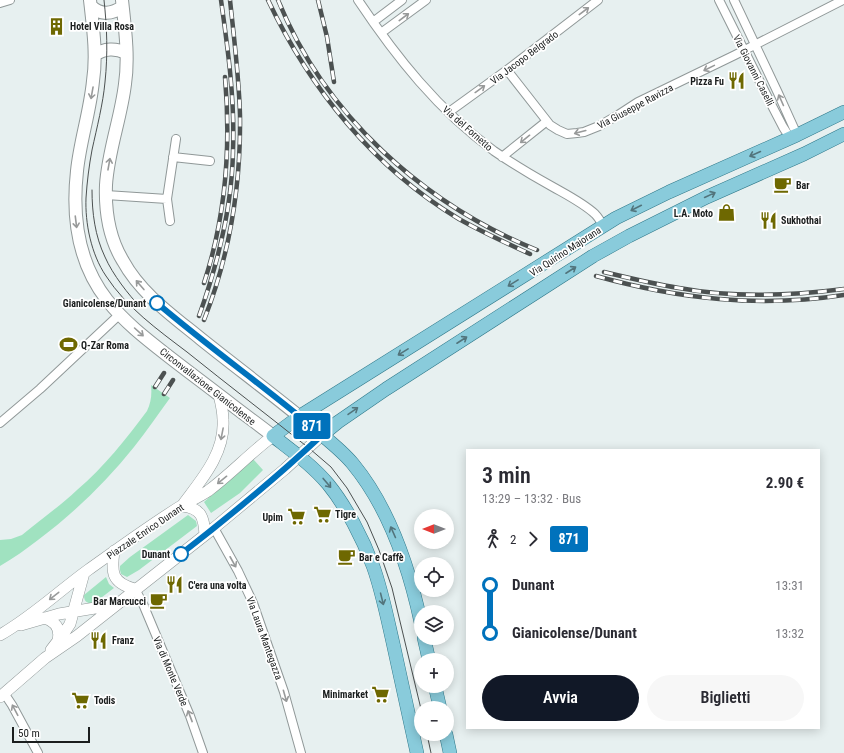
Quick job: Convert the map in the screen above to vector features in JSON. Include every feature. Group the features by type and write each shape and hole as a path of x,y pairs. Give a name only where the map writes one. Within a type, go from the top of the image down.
{"main road":[{"path":"91,3 98,12 105,13 115,11 122,3"},
{"name":"Circonvallazione Gianicolense","path":"91,3 95,55 93,87 77,171 75,193 75,216 79,239 87,265 101,291 120,314 155,345 298,456 319,474 336,494 370,558 376,576 417,753"},
{"path":"122,3 127,69 108,171 106,195 108,220 115,244 123,262 143,288 177,319 232,364 300,416 343,453 368,485 382,508 398,543 408,571 416,605"},
{"path":"95,55 102,50 107,49 118,50 126,53"},
{"name":"Via Quirino Majorana","path":"300,416 616,218 675,189 794,137 844,112"},
{"name":"Via Quirino Majorana","path":"322,435 343,418 379,393 593,256 707,197 804,154 844,134"},
{"path":"794,137 804,154"},
{"path":"667,217 664,213 665,202 667,197 675,189"},
{"path":"593,256 603,240 603,226"},
{"name":"Piazzale Enrico Dunant","path":"273,436 300,416"},
{"path":"447,741 450,753"}],"street":[{"path":"0,3 10,0"},
{"name":"Via del Fornetto","path":"358,0 413,75 439,103 475,136 502,156 583,205 596,215 603,226"},
{"path":"373,22 402,0"},
{"path":"381,33 426,0"},
{"name":"Via Jacopo Belgrado","path":"449,112 507,70 598,0"},
{"name":"Via Giovanni Caselli","path":"719,0 783,127 794,137"},
{"name":"Via Giovanni Caselli","path":"734,0 794,137"},
{"name":"Via Giuseppe Ravizza","path":"507,70 554,128 563,133 573,134 584,132 599,126 638,102 744,51 843,0"},
{"path":"502,156 547,121"},
{"path":"170,221 168,199 176,140"},
{"path":"173,157 210,161"},
{"path":"106,195 168,199"},
{"path":"0,423 40,389 120,314"},
{"path":"205,535 204,522 199,512 193,508 182,506 205,476 212,464 221,439 223,416 219,395"},
{"path":"38,753 12,705 2,695 45,658 77,636 214,528 322,435"},
{"name":"Piazzale Enrico Dunant","path":"14,627 84,573 182,506 207,491 273,436"},
{"name":"Via Laura Mantegazza","path":"214,528 238,571 253,603 284,692 301,753"},
{"path":"114,552 113,572 116,578 123,585 135,589"},
{"path":"45,658 67,629 71,620 84,573"},
{"name":"Via di Monte Verde","path":"135,589 143,604 204,753"},
{"path":"0,635 14,627 44,618 115,605"},
{"path":"44,618 51,620 56,625 59,631 58,640"}],"green space":[{"path":"151,385 170,398 123,460 101,485 64,519 29,547 0,566 0,540 11,539 22,535 64,502 96,472 123,442 147,411 151,398"},
{"path":"253,459 263,470 240,493 211,513 204,502"},
{"path":"188,515 196,521 197,526 139,570 127,577 121,574 120,566 130,557"},
{"path":"106,577 109,584 114,588 93,604 86,602 84,595"}],"tram line":[{"path":"104,0 107,61 101,107 90,162 86,198 88,228 96,258 114,287 133,308 310,449 331,467 347,488 367,522 379,550 392,588 419,701"},
{"path":"92,190 95,224 99,241 108,264 116,277 141,308"},
{"path":"428,741 431,753"}],"railway":[{"path":"199,316 223,235 232,172 232,94 221,0"},
{"path":"204,320 221,270 236,193 240,141 240,115 230,0"},
{"path":"268,0 285,33 324,95 347,124 372,151 399,176 428,199 459,219 530,254"},
{"path":"278,0 298,42 322,81 350,117 382,150 417,181 455,208 495,231 537,250"},
{"path":"318,0 327,37 334,82"},
{"path":"204,283 217,232 225,181 227,155 227,103 225,77"},
{"path":"604,272 642,281 699,291 740,295 803,293 844,289"},
{"path":"596,276 627,284 689,296 719,299 781,301 844,295"},
{"path":"155,387 164,373"},
{"path":"164,394 173,380"}],"bus line":[{"name":"871","path":"157,303 322,435 278,474 181,554"}],"place":[{"name":"Hotel Villa Rosa","path":"57,26"},
{"name":"Pizza Fu","path":"737,81"},
{"name":"Bar","path":"783,185"},
{"name":"L.A. Moto","path":"726,213"},
{"name":"Sukhothai","path":"768,220"},
{"name":"Gianicolense/Dunant","path":"157,303"},
{"name":"Q-Zar Roma","path":"68,345"},
{"name":"Tigre","path":"322,514"},
{"name":"Upim","path":"296,517"},
{"name":"Dunant","path":"181,554"},
{"name":"Bar e Caffè","path":"346,557"},
{"name":"C'era una volta","path":"175,585"},
{"name":"Bar Marcucci","path":"159,601"},
{"name":"Franz","path":"99,640"},
{"name":"Minimarket","path":"381,694"},
{"name":"Todis","path":"81,700"}]}
